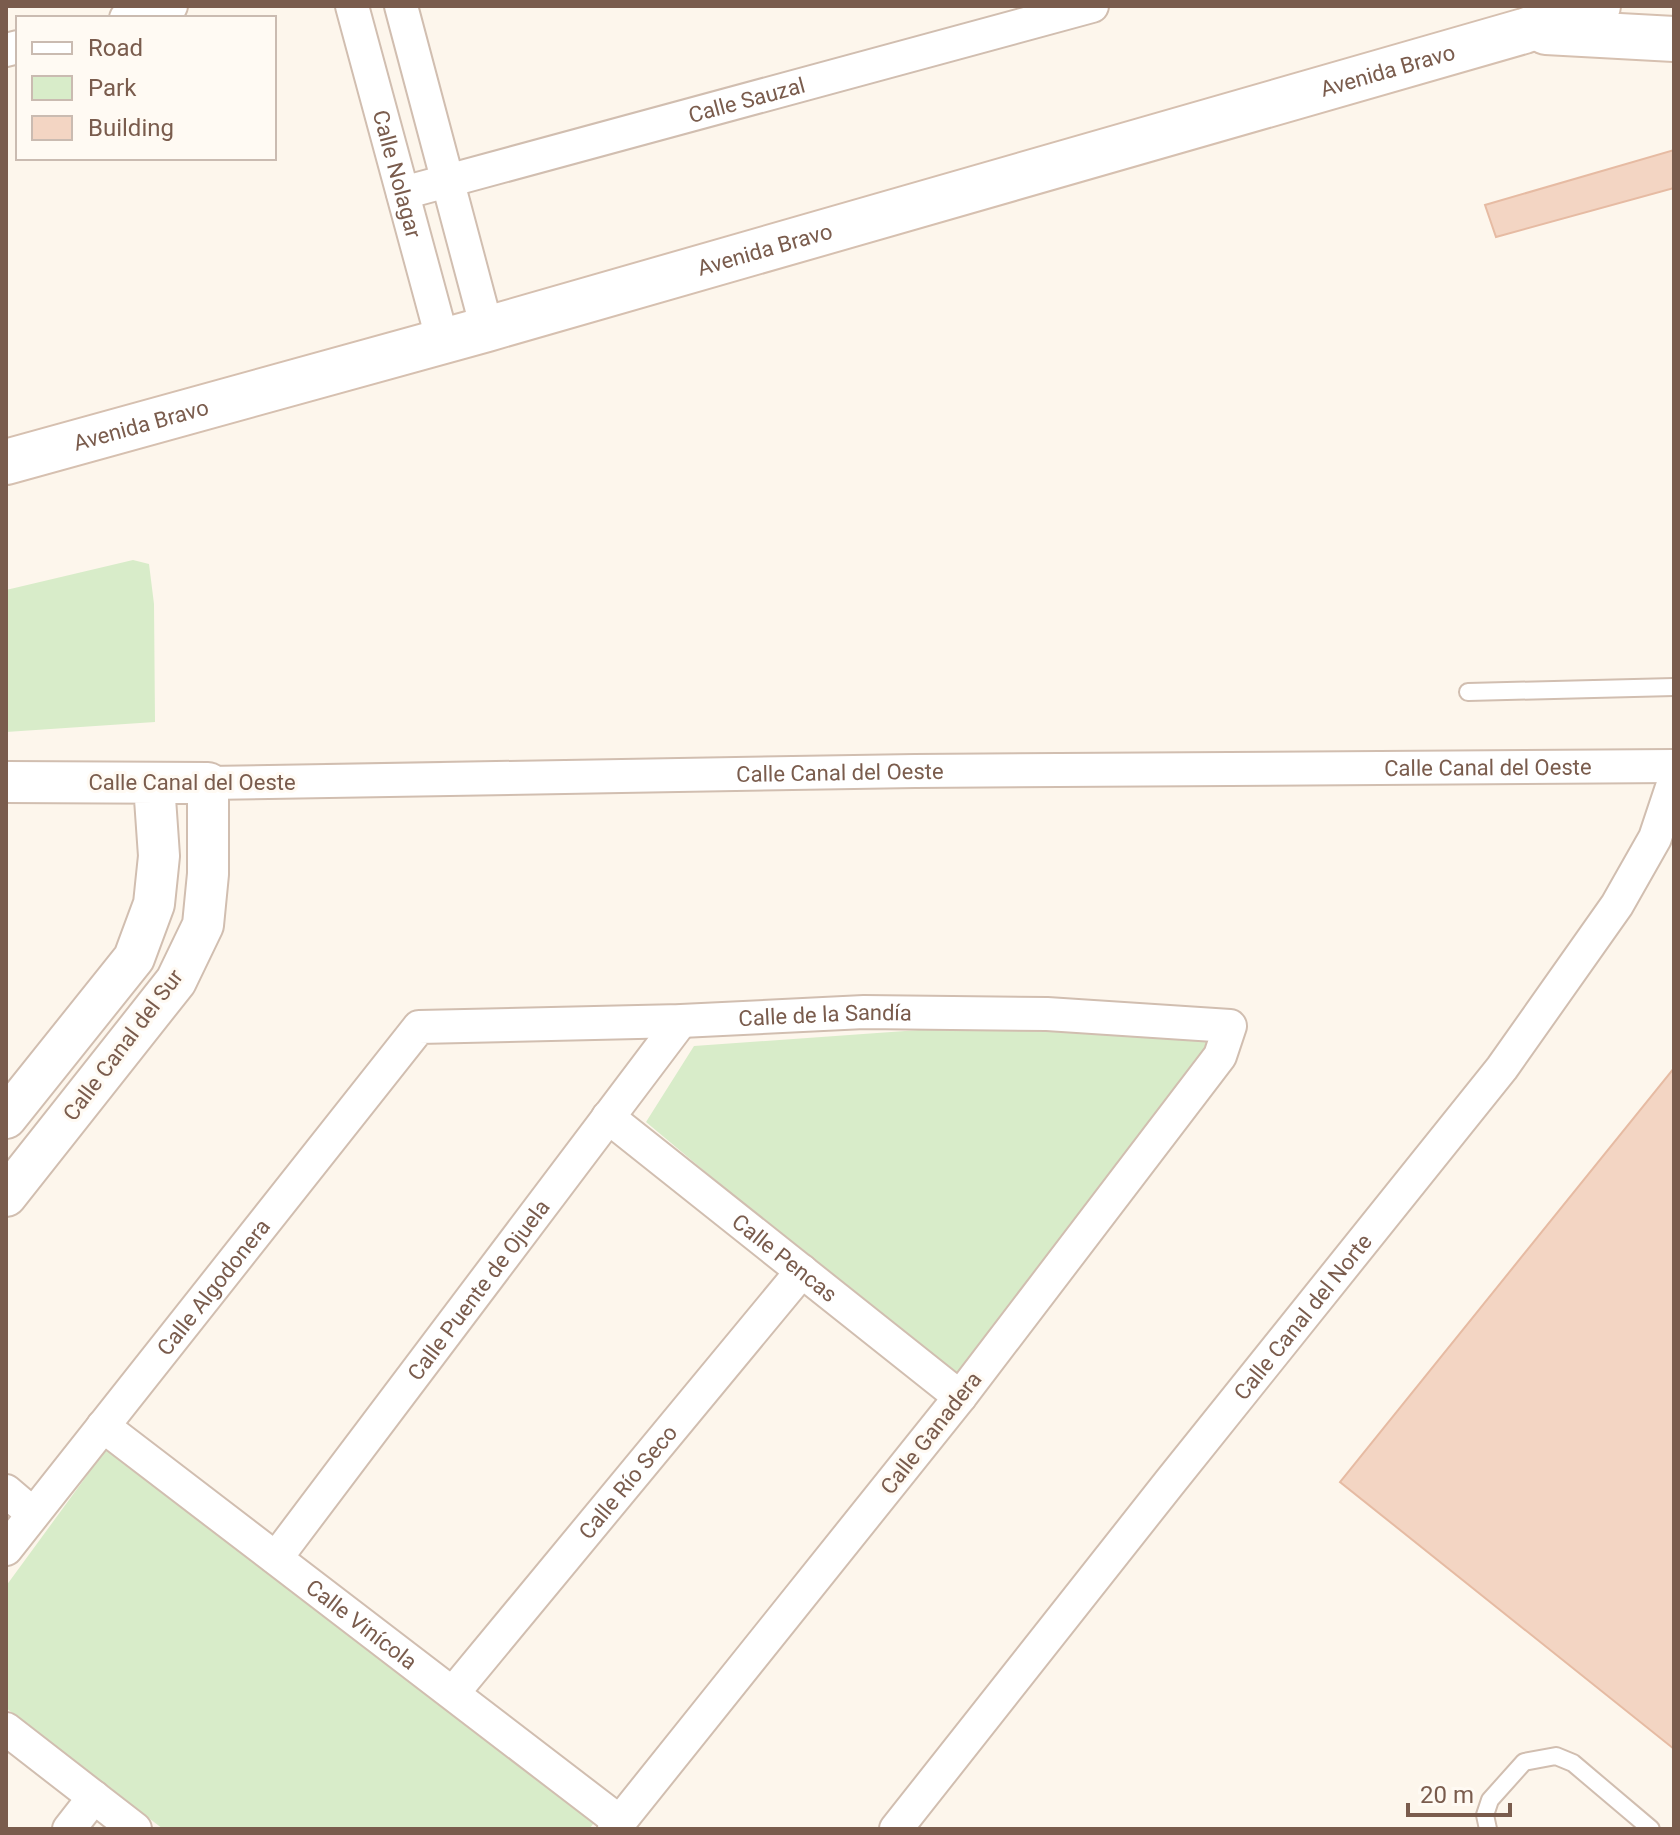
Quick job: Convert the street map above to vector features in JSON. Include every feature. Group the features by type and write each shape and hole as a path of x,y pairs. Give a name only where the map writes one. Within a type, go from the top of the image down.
{"main road":[{"name":"Avenida Bravo","path":"6,462 443,342 1524,31 1598,6"},
{"name":"Avenida Bravo","path":"1524,31 1674,39"}],"street":[{"path":"134,16 171,6"},
{"name":"Calle Nolagar","path":"352,6 443,342"},
{"path":"401,6 487,329"},
{"name":"Calle Sauzal","path":"403,193 1092,6"},
{"name":"Calle Canal del Oeste","path":"6,782 154,784 915,771 1674,766"},
{"name":"Calle Canal del Norte","path":"896,1829 1502,1068 1617,905 1655,838 1674,781"},
{"name":"Calle Canal del Sur","path":"6,1196 176,981 203,925 208,874 208,783"},
{"name":"Calle Canal del Sur","path":"6,1118 134,958 154,904 159,856 154,784"},
{"name":"Calle de la Sandía","path":"419,1027 681,1021 879,1012 1047,1014 1230,1026"},
{"name":"Calle Puente de Ojuela","path":"276,1558 681,1021"},
{"name":"Calle Ganadera","path":"617,1825 960,1397 1220,1056 1230,1026"},
{"name":"Calle Algodonera","path":"6,1549 419,1027"},
{"name":"Calle Pencas","path":"608,1117 960,1397"},
{"name":"Calle Río Seco","path":"453,1693 802,1271"},
{"name":"Calle Vinícola","path":"103,1426 453,1693 617,1825"},
{"path":"6,1491 33,1514"},
{"path":"6,1729 135,1829"},
{"path":"69,1829 94,1797"}],"lane":[{"path":"1468,692 1674,687"},
{"path":"1488,1829 1485,1815 1490,1800 1524,1762 1556,1756 1573,1763 1651,1829"}],"green space":[{"path":"133,560 149,564 154,604 155,722 6,732 6,590"},
{"path":"947,1028 1208,1037 1194,1077 962,1387 646,1122 694,1046"},
{"path":"107,1448 594,1823 589,1829 163,1829 6,1708 6,1586"}],"building":[{"path":"1674,150 1674,188 1496,237 1485,205"},
{"path":"1674,1068 1674,1749 1340,1482"}]}
